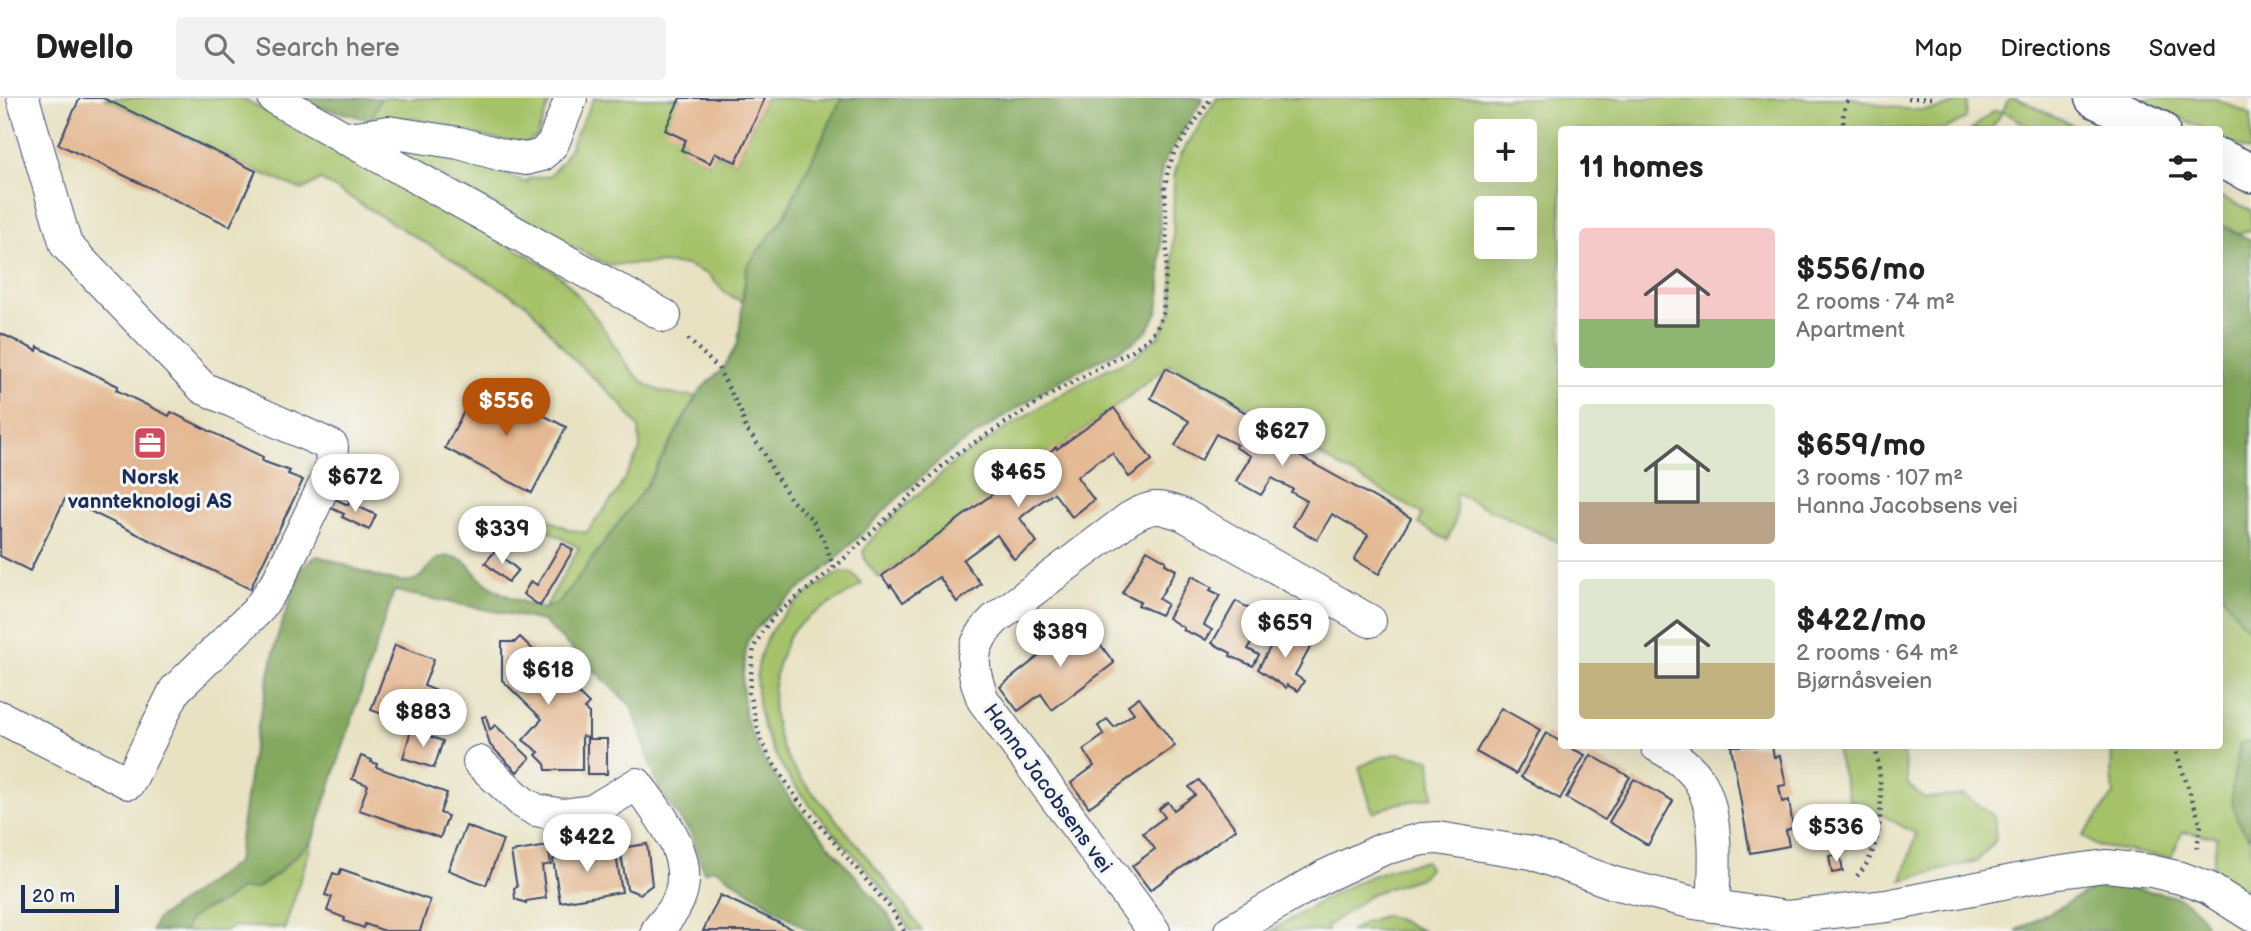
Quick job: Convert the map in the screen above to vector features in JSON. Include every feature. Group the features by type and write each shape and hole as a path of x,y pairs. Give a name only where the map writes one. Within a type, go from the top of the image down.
{"highway":[{"path":"2094,98 2152,126"},
{"path":"2223,160 2251,173"}],"street":[{"path":"0,717 129,783 175,690 257,611 278,581 331,471 332,446 203,388 66,245 23,98"},
{"path":"274,98 665,316"},
{"path":"345,139 388,132 459,143 526,159 542,155 553,144 571,98"},
{"name":"Hanna Jacobsens vei","path":"1154,931 983,700 973,665 975,649 982,633 996,619 1128,519 1147,508 1161,507 1184,516 1370,621"},
{"path":"1662,749 1676,757 1698,778 1706,794 1715,864 1713,906"},
{"path":"479,762 522,802 536,810 562,815 592,811 637,784 671,832 684,864 682,887 675,907 657,931"},
{"path":"1230,931 1325,876 1383,849 1422,839 1454,840 1531,853 1614,883 1786,924 1841,910 1888,905 2053,873 2106,866 2151,871 2190,881 2208,888 2251,915"}],"path":[{"path":"904,931 892,911 782,778 760,738 749,693 754,647 762,632 783,608 834,568 953,456 1058,390 1148,339 1158,326 1165,300 1165,186 1168,169 1174,153 1211,98"},
{"path":"1844,126 1844,108 1849,98"},
{"path":"1908,98 1931,98"},
{"path":"665,316 718,369 741,412 745,427 792,501 812,519 834,568"},
{"path":"1841,910 1848,884 1861,872 1870,855 1881,821 1881,771 1876,749"},
{"path":"2175,749 2201,825 2190,881"}],"green space":[{"path":"103,98 242,98 559,275 581,298 626,363 645,383 658,390 696,396 646,486 560,602 544,609 579,548 535,523 541,516 568,529 586,533 616,494 640,450 639,428 621,404 571,357 528,305 321,180 302,190"},
{"path":"300,98 381,98 371,120 312,105"},
{"path":"381,98 551,98 537,136 524,144 413,118 371,120"},
{"path":"594,98 680,98 686,140 682,150 710,163 715,153 736,162 765,98 842,98 783,219 747,266 742,302 725,293 709,275 687,265 608,265 394,152 396,146 461,156 527,183 528,179 549,176 563,161"},
{"path":"842,98 1203,98 1163,164 1159,184 1161,289 1158,310 1148,330 1134,342 1059,381 948,453 891,504 831,564 773,611 747,642 742,683 745,717 760,754 789,798 887,913 897,931 809,931 714,868 704,872 690,832 660,792 632,707 543,621 394,591 313,839 276,875 255,889 240,889 223,902 203,910 188,921 185,931 152,931 156,920 237,862 253,749 277,638 301,568 317,556 376,576 410,581 421,576 438,559 453,557 463,560 488,585 511,597 544,609 560,602 646,486 701,389 723,369 738,343 747,266 783,219"},
{"path":"1217,98 1854,98 1897,108 1931,110 1968,98 1966,118 1951,126 1558,126 1558,542 1455,493 1456,517 1447,540 1419,524 1422,514 1301,444 1303,438 1170,364 1114,408 879,578 866,562 863,552 890,519 957,460 1045,404 1101,372 1132,358 1158,337 1172,310 1174,177 1180,156"},
{"path":"2009,98 2017,98 2074,126 2028,126 2003,111"},
{"path":"2139,98 2215,98 2251,115 2251,152 2223,139 2223,126 2198,126"},
{"path":"1993,111 2003,111 1993,126 1976,126"},
{"path":"2223,198 2251,210 2251,230 2239,233 2223,226"},
{"path":"2223,226 2251,240 2251,632 2223,595"},
{"path":"840,572 852,573 862,584 807,619 789,636 774,687 776,725 783,749 793,768 880,873 922,931 910,931 892,901 870,873 797,789 778,759 764,727 757,691 757,670 769,635 779,620 806,594"},
{"path":"2223,595 2251,632 2251,741 2240,744 2248,836 2251,836 2251,893 2212,870 2217,837 2182,832 2171,858 2097,846 2083,836 2114,794 2111,776 2112,749 2223,749"},
{"path":"2251,741 2249,837 2235,814 2232,792 2240,744"},
{"path":"1836,749 1902,749 1908,784 1924,798 1964,795 1994,816 1996,840 1977,861 1902,880 1916,834 1875,811 1855,820"},
{"path":"1398,753 1430,759 1433,797 1396,804 1373,813 1359,767"},
{"path":"313,839 284,931 284,928 235,926 225,931 185,931 188,921 203,910 223,902 240,889 255,889 276,875"},
{"path":"1426,861 1429,869 1420,878 1373,893 1326,927 1328,931 1271,931 1364,879 1384,871"},
{"path":"2100,885 2147,891 2181,900 2198,912 2208,931 2016,931"},
{"path":"1386,915 1424,931 1351,931 1365,922"}],"building":[{"path":"80,98 103,98 256,171 230,226 58,144"},
{"path":"680,98 765,98 736,162 715,153 710,163 681,150 686,140 665,130"},
{"path":"0,333 37,351 38,347 118,386 116,390 169,416 171,412 263,457 262,461 290,471 288,474 303,480 250,589 65,499 30,571 0,556"},
{"path":"1166,368 1293,439 1287,449 1411,518 1379,574 1354,560 1368,535 1332,514 1317,540 1293,526 1307,501 1291,492 1293,489 1272,478 1261,495 1236,481 1251,456 1235,447 1237,445 1216,434 1201,461 1175,446 1189,421 1151,398"},
{"path":"479,382 566,427 532,493 445,448"},
{"path":"1114,408 1152,460 1129,477 1112,453 1097,462 1077,477 1094,500 1072,517 1054,493 1039,503 1020,518 1037,542 1014,559 997,535 963,560 981,584 957,602 939,577 903,602 891,585 890,587 882,576 1056,447 1057,449"},
{"path":"335,499 348,505 349,502 376,515 369,530 342,517 344,514 331,508"},
{"path":"562,543 573,550 540,606 523,594 531,581 537,585"},
{"path":"1147,550 1176,570 1159,599 1167,604 1161,615 1138,605 1140,602 1122,593"},
{"path":"495,551 518,570 508,582 485,563"},
{"path":"1192,576 1212,587 1210,590 1220,595 1204,625 1212,630 1206,640 1183,630 1184,628 1168,618"},
{"path":"1236,601 1264,620 1248,649 1259,655 1253,666 1230,656 1231,653 1212,643"},
{"path":"1078,614 1114,663 1052,710 1041,694 1018,711 1000,687 1044,652 1038,644 1047,637 1053,646 1074,630 1068,622"},
{"path":"1281,628 1311,646 1295,675 1304,681 1298,691 1287,685 1286,688 1258,669"},
{"path":"520,637 589,704 584,709 589,713 589,737 582,736 582,770 546,770 545,764 536,755 539,752 523,740 542,719 502,680 502,642 515,642"},
{"path":"395,645 434,659 424,686 440,692 426,730 371,710"},
{"path":"1139,697 1175,746 1089,807 1071,783 1094,766 1083,750 1104,735 1098,726 1107,719 1114,727 1134,713 1128,705"},
{"path":"1501,708 1540,730 1516,774 1476,752"},
{"path":"486,716 490,730 495,725 530,758 517,772 490,745 482,717"},
{"path":"411,730 443,741 434,768 403,758"},
{"path":"1546,733 1558,740 1558,749 1573,749 1585,755 1560,799 1521,777"},
{"path":"587,739 607,739 607,774 587,774"},
{"path":"1732,749 1773,749 1774,757 1780,756 1786,785 1779,786 1782,802 1789,800 1793,828 1786,830 1789,846 1750,853"},
{"path":"1591,755 1630,777 1605,820 1566,798"},
{"path":"361,756 372,760 371,762 377,764 376,767 447,793 440,813 448,816 440,838 359,810 368,785 352,779"},
{"path":"1634,779 1673,801 1648,845 1609,822"},
{"path":"1199,780 1236,829 1150,890 1132,866 1155,849 1143,833 1165,817 1159,809 1168,802 1174,810 1195,795 1189,787"},
{"path":"466,826 503,840 486,885 448,870"},
{"path":"647,844 652,885 640,894 627,889 620,848"},
{"path":"592,845 593,852 615,849 622,892 560,902 553,859 575,855 573,848"},
{"path":"548,846 551,864 542,866 546,898 526,903 515,899 514,888 517,887 511,852"},
{"path":"1840,854 1843,871 1832,873 1829,856"},
{"path":"341,869 430,900 420,931 385,931 365,924 364,928 327,911 332,897 325,895 333,873 339,875"},
{"path":"720,895 796,931 703,931"}],"place":[{"name":"Norsk vannteknologi AS","path":"150,443"}]}
